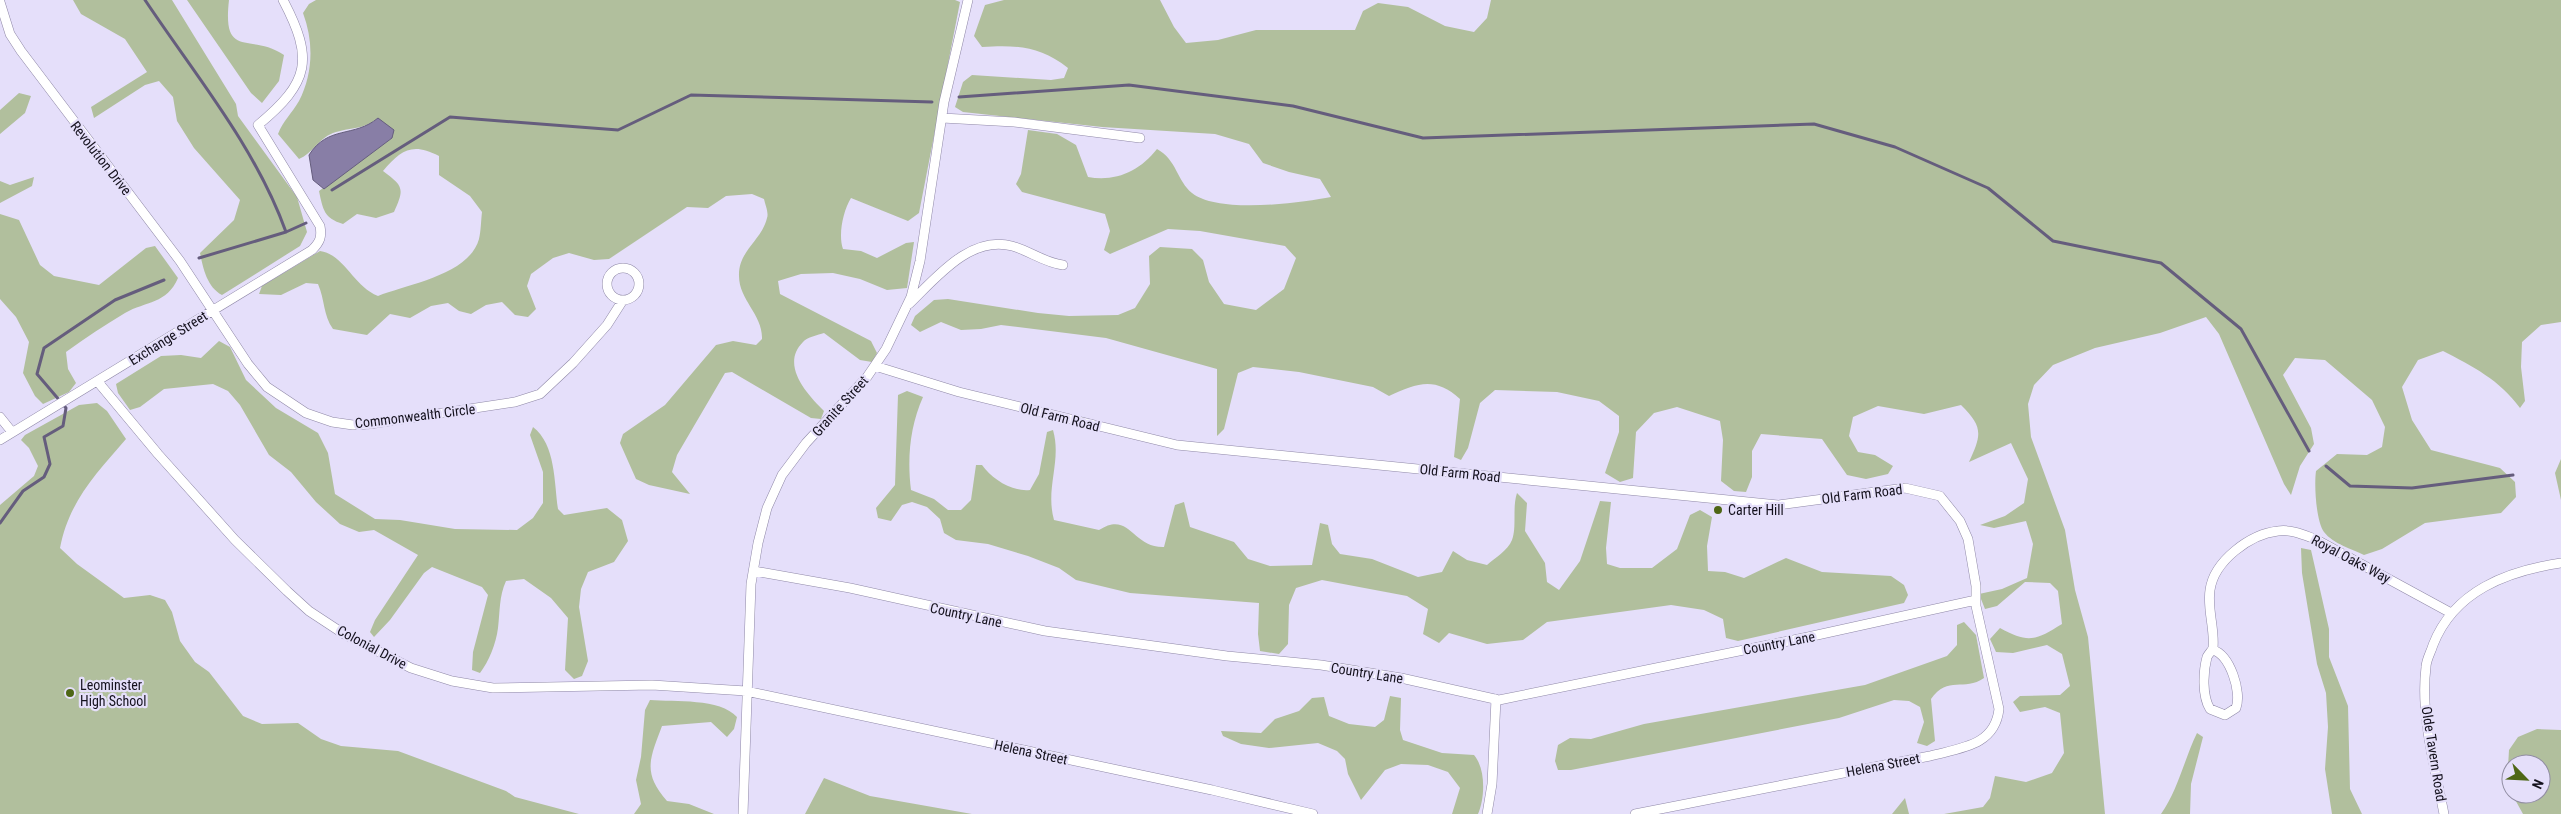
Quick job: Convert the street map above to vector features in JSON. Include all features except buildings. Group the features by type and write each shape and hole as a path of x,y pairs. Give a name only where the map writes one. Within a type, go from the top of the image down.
{"street":[{"name":"Exchange Street","path":"0,440 312,250 319,243 322,235 320,226 258,125 290,93 299,78 302,61 298,30 283,0"},
{"name":"Granite Street","path":"744,814 754,571 758,543 767,508 782,475 806,444 838,411 875,366 886,349 907,306 920,261 942,118 968,0"},
{"name":"Revolution Drive","path":"0,2 10,34 21,52 144,214 213,309"},
{"path":"942,118 1014,122 1140,138"},
{"path":"907,306 947,267 968,253 988,245 1013,246 1063,265"},
{"name":"Commonwealth Circle","path":"213,309 248,364 267,387 306,412 332,422 353,425 425,416 529,399 553,383 573,363 610,321 622,300"},
{"name":"Old Farm Road","path":"875,366 968,394 1177,445 1778,505 1905,488 1924,492 1940,496 1960,522 1968,539 1976,600"},
{"name":"Colonial Drive","path":"98,382 203,504 287,591 309,611 377,652 411,668 444,678 493,688 652,685 749,692"},
{"path":"0,416 12,432"},
{"name":"Royal Oaks Way","path":"2213,650 2220,652 2228,661 2237,696 2236,708 2226,715 2210,709 2205,699 2206,660 2213,650 2210,589 2222,564 2238,549 2258,537 2279,531 2295,532 2316,539 2451,613"},
{"name":"Olde Tavern Road","path":"2444,814 2426,711 2426,665 2437,636 2451,613 2476,590 2505,576 2538,567 2561,564"},
{"name":"Country Lane","path":"754,571 850,588 1045,631 1217,655 1321,665 1401,678 1496,699 1808,637 1976,600"},
{"name":"Helena Street","path":"1636,814 1930,756 1976,743 1988,736 1998,724 1999,709 1976,600"},
{"name":"Helena Street","path":"749,692 1212,790 1313,814"},
{"path":"1486,814 1492,784 1496,699"}],"green space":[{"path":"73,0 172,0 236,104 238,116 297,197 307,232 300,246 222,295 217,292 209,282 204,271 200,253 234,220 240,200 194,148 177,121 173,97 159,81 145,85 94,118 91,107 147,72 125,39 81,14"},
{"path":"187,0 229,0 228,19 230,31 235,38 242,42 272,49 284,55 279,81 262,103 251,93"},
{"path":"316,0 955,0 960,2 919,213 908,221 851,198 842,223 841,237 843,249 861,251 877,258 906,243 914,242 907,288 887,290 860,279 833,273 801,274 778,281 780,294 871,341 877,353 872,362 860,360 824,333 810,337 803,342 794,360 795,369 804,388 824,411 821,419 811,418 732,372 725,373 677,455 672,472 690,494 649,485 636,479 620,443 623,434 665,405 716,345 733,341 756,345 762,339 759,322 743,293 739,276 742,259 760,233 767,216 764,199 752,194 726,196 708,208 687,207 609,259 594,260 569,253 553,258 531,274 527,286 536,309 528,317 515,315 502,302 486,305 471,314 459,311 448,303 431,306 410,318 390,314 367,335 333,329 327,318 318,284 306,283 281,295 259,294 262,286 320,251 336,258 362,285 378,296 451,270 473,251 480,236 482,212 470,196 439,175 439,156 421,149 408,150 402,153 383,171 395,180 400,188 400,198 394,212 376,218 357,214 343,224 332,219 325,212 319,191 392,138 378,118 367,125 333,133 299,159 278,134 304,91 309,69 310,46 307,24 303,13 309,4"},
{"path":"1004,0 1160,0 1174,27 1186,43 1218,40 1256,30 1355,30 1363,11 1378,3 1408,7 1445,26 1474,32 1487,18 1491,0 2561,0 2561,322 2541,325 2522,342 2521,367 2525,401 2520,408 2504,389 2475,368 2443,351 2418,360 2402,387 2412,420 2431,450 2500,468 2515,482 2516,497 2501,513 2425,523 2382,549 2364,555 2337,543 2321,527 2316,503 2316,471 2337,454 2367,455 2382,447 2385,427 2372,400 2325,360 2295,358 2283,375 2311,428 2314,444 2300,466 2291,495 2284,484 2219,334 2206,317 2160,333 2095,348 2053,365 2034,385 2028,404 2031,437 2065,530 2075,590 2088,637 2105,814 1944,814 1983,807 1990,798 1995,776 2026,782 2052,773 2064,753 2060,713 2045,707 2020,712 2013,702 2020,696 2060,695 2070,686 2062,654 2047,645 2013,653 1996,652 1990,639 2000,628 2018,636 2032,638 2039,637 2062,624 2058,591 2050,583 2025,582 1997,606 1985,609 1979,594 2002,589 2027,578 2033,544 2026,521 1994,528 1980,525 2005,516 2024,503 2028,479 2011,443 1969,462 1976,444 1978,431 1977,425 1961,405 1924,414 1878,406 1853,417 1849,436 1858,452 1875,455 1893,466 1888,474 1866,479 1847,475 1822,439 1761,434 1752,451 1752,477 1746,492 1734,491 1721,481 1723,440 1720,421 1677,407 1654,413 1636,432 1633,478 1620,482 1605,473 1619,432 1619,416 1599,401 1557,392 1495,390 1480,403 1468,448 1461,460 1454,457 1460,399 1442,387 1434,385 1417,385 1389,396 1373,387 1299,372 1253,367 1238,373 1224,429 1217,436 1217,369 1106,338 1001,325 961,330 941,322 920,332 911,325 915,316 934,300 948,299 1069,316 1118,315 1135,308 1150,284 1149,256 1160,247 1192,249 1203,260 1209,282 1224,304 1256,310 1284,289 1296,258 1285,246 1200,231 1168,229 1110,254 1104,250 1110,231 1105,214 1022,192 1016,184 1021,174 1028,130 1057,134 1076,145 1088,177 1108,178 1127,173 1143,163 1157,149 1169,159 1187,188 1204,199 1220,203 1260,205 1331,197 1320,179 1289,172 1263,163 1249,144 1215,134 1102,127 963,112 955,107 963,82 972,75 1051,80 1064,78 1068,68 1048,55 1028,48 1006,46 982,47 974,36 985,5"},
{"path":"19,93 31,96 25,113 0,134 0,110"},
{"path":"34,177 32,186 0,203 0,181 10,185"},
{"path":"0,214 19,220 40,265 54,276 99,285 146,248 155,246 178,278 168,293 162,297 125,313 66,352 68,369 76,383 69,392 43,404 35,396 23,373 29,342 16,317 0,299"},
{"path":"219,341 230,347 246,380 276,408 318,433 328,453 335,494 375,519 400,520 455,529 517,530 533,518 543,503 543,472 530,435 533,427 541,435 550,454 558,509 564,515 607,508 622,520 628,541 614,562 588,572 581,589 579,607 588,661 582,676 574,679 565,670 568,618 551,598 524,579 506,581 501,598 496,640 489,658 480,673 472,670 473,652 488,595 482,587 432,567 424,573 390,620 374,637 370,632 375,620 418,555 374,530 359,532 340,524 316,502 291,472 269,455 240,405 228,391 213,384 164,389 140,407 130,410 118,393 116,384 161,356 181,355 201,358"},
{"path":"907,391 923,397 912,431 909,466 911,490 934,499 948,510 961,510 971,500 976,465 982,465 1003,484 1016,489 1030,490 1039,474 1047,432 1053,430 1056,453 1051,497 1054,520 1099,530 1109,525 1118,524 1153,546 1164,547 1175,505 1184,502 1190,527 1234,542 1248,559 1270,566 1312,565 1320,523 1328,525 1332,544 1340,554 1372,559 1418,577 1442,572 1453,551 1467,560 1487,565 1501,554 1512,540 1517,493 1527,503 1525,531 1545,563 1547,582 1559,590 1580,561 1600,501 1611,502 1606,548 1607,564 1620,568 1652,568 1677,549 1690,515 1700,510 1712,517 1707,546 1708,571 1725,572 1744,578 1786,558 1822,572 1891,576 1904,585 1908,595 1904,603 1738,641 1726,638 1723,619 1704,610 1671,605 1547,622 1523,640 1487,644 1449,633 1439,643 1423,634 1428,609 1407,596 1322,580 1296,588 1289,605 1288,644 1279,654 1260,651 1258,634 1259,603 1130,593 1076,580 1059,568 1028,556 988,544 956,540 944,533 940,519 927,507 912,502 902,505 891,521 878,518 876,508 895,485 898,395"},
{"name":"Leominster High School","path":"97,403 107,411 126,439 94,476 77,502 64,531 60,548 77,564 124,598 150,595 165,600 172,612 180,641 195,662 209,672 243,716 262,724 298,723 321,739 341,746 398,751 506,791 515,797 579,814 0,814 0,505 34,476 38,466 29,448 21,440 25,435 79,405"},
{"path":"2561,459 2561,500 2555,473"},
{"path":"2301,548 2311,550 2329,629 2329,657 2348,706 2350,789 2362,814 2332,814 2325,769 2328,727 2326,693 2317,664 2302,573"},
{"path":"1964,622 1976,635 1984,678 1970,684 1944,688 1931,699 1935,741 1927,746 1917,743 1924,722 1920,707 1909,701 1894,700 1839,718 1571,770 1558,770 1555,761 1558,745 1570,738 1591,739 1644,724 1865,685 1947,656 1957,645 1957,625"},
{"path":"1390,696 1401,698 1400,730 1403,740 1442,753 1474,755 1481,768 1483,784 1482,800 1478,814 1452,814 1460,788 1448,772 1428,765 1401,764 1385,770 1361,800 1348,774 1345,759 1337,751 1318,743 1269,748 1241,744 1223,736 1221,731 1261,733 1275,719 1299,711 1312,698 1324,697 1329,716 1349,724 1375,727 1384,720"},
{"path":"650,700 709,704 729,711 737,717 734,729 727,737 711,722 662,726 654,747 651,773 659,791 667,801 689,804 714,814 634,814 641,804 636,780 641,757 645,710"},
{"path":"2537,729 2561,730 2561,814 2523,814 2518,804 2551,804 2551,754 2509,754 2509,750 2518,737"},
{"path":"2197,733 2203,737 2191,784 2190,814 2161,814 2172,795"},
{"path":"824,778 870,796 972,814 805,814"},
{"path":"1905,798 1909,814 1892,814"}],"shaded area":[{"path":"378,118 394,130 392,138 324,189 313,180 309,155 316,146 324,139 360,128"}],"waterway":[{"path":"145,0 241,141 273,200 286,232"},
{"path":"959,97 1129,85 1293,106 1423,138 1814,124 1895,147 1988,188 2053,241 2161,263 2241,329 2309,451"},
{"path":"332,190 450,117 618,130 691,95 932,102"},
{"path":"199,258 286,232 306,223"},
{"path":"0,523 23,491 44,477 50,464 44,437 63,426 66,408 37,374 44,348 115,300 164,280"},
{"path":"2326,466 2350,486 2412,488 2513,475"}],"place":[{"name":"Carter Hill","path":"1718,510"},
{"name":"Leominster High School","path":"70,693"}]}
